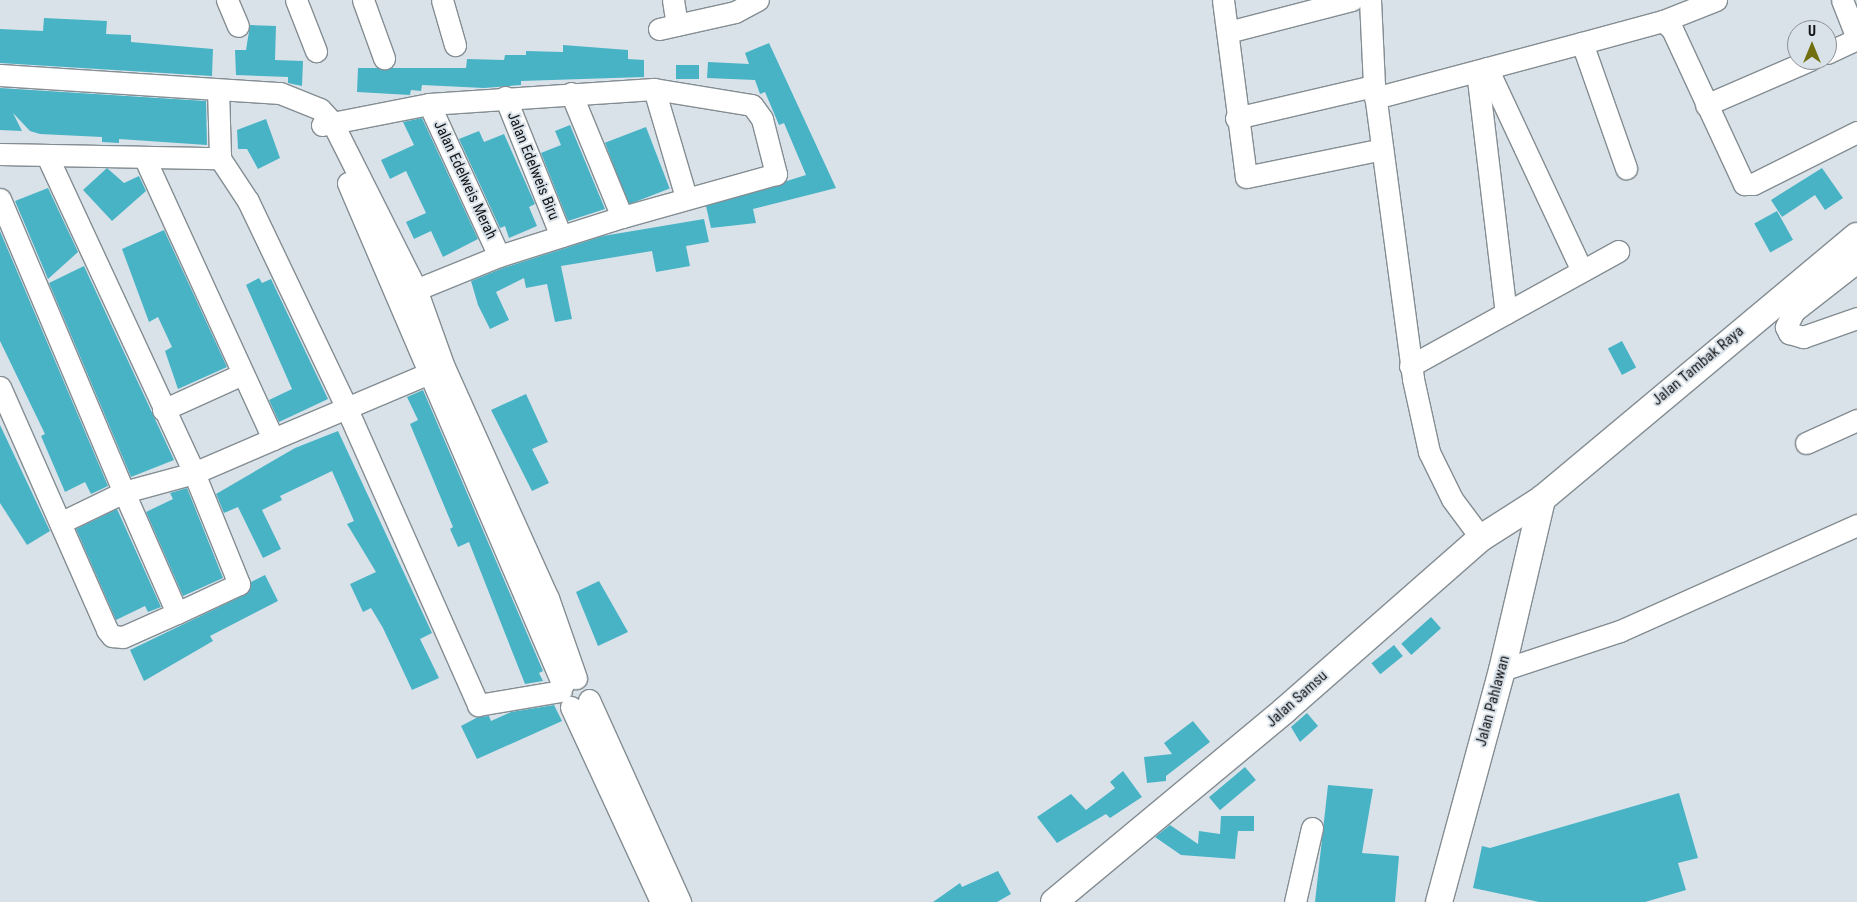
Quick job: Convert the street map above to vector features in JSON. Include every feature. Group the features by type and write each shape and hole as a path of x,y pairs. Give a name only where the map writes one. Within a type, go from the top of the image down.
{"street":[{"path":"227,0 238,26"},
{"path":"296,0 316,51"},
{"path":"363,0 384,58"},
{"path":"442,0 455,45"},
{"path":"673,0 668,27 735,12 758,0"},
{"path":"1223,0 1243,173 1250,180 1382,149"},
{"path":"1228,32 1352,0"},
{"path":"1370,0 1375,92 1410,366 1429,452 1452,499 1481,538"},
{"path":"1236,118 1482,70 1664,21 1716,0"},
{"path":"1837,48 1857,39 1842,0"},
{"path":"1664,21 1672,29 1744,184 1753,184 1857,132"},
{"path":"1582,43 1626,168"},
{"path":"1482,70 1582,271"},
{"path":"1482,70 1506,313"},
{"path":"1706,105 1787,70"},
{"path":"0,75 294,95 324,118 407,293 436,370 548,598 572,692 661,889 680,902"},
{"path":"324,118 430,104 505,97 654,89 752,105 762,119 777,162 772,176 686,197 561,236 499,256 407,293"},
{"path":"654,89 686,197"},
{"path":"218,90 219,157 248,201 347,409 478,705 572,692"},
{"path":"571,93 622,217"},
{"name":"Jalan Edelweis Biru","path":"505,97 561,236"},
{"name":"Jalan Edelweis Merah","path":"430,104 499,256"},
{"path":"0,154 48,158 145,160 219,157"},
{"path":"0,387 112,636 123,637 236,587 240,580 194,473 163,410 48,158"},
{"path":"145,160 240,375 273,440"},
{"path":"0,199 177,613"},
{"name":"Jalan Tambak Raya","path":"1542,499 1857,236"},
{"path":"1410,366 1618,251"},
{"path":"1857,262 1794,311 1786,327 1794,336 1803,337 1857,318"},
{"path":"60,523 124,492 194,473 436,370"},
{"path":"163,410 240,375"},
{"path":"1806,443 1857,420"},
{"name":"Jalan Samsu","path":"1054,902 1285,710 1481,538 1542,499"},
{"name":"Jalan Pahlawan","path":"1439,902 1502,670 1542,499"},
{"path":"1502,670 1620,632 1857,525"},
{"path":"1295,902 1312,828"}],"building":[{"path":"44,18 107,21 106,34 131,35 131,42 213,49 212,76 0,63 0,29 43,31"},
{"path":"250,25 276,26 275,60 303,61 302,86 288,83 288,77 236,75 235,50 246,50"},
{"path":"769,43 836,188 753,209 756,223 711,228 706,206 806,175 784,123 779,125 765,92 760,94 755,80 707,78 708,62 749,64 745,53"},
{"path":"563,45 628,50 628,59 644,60 644,77 521,81 521,85 484,88 422,85 421,91 411,90 410,95 357,92 358,68 466,68 467,59 504,60 505,55 526,55 526,51 563,52"},
{"path":"676,65 699,65 699,79 676,79"},
{"path":"0,88 206,101 207,145 119,139 119,143 102,142 102,137 40,134 30,131 13,113 22,131 0,130"},
{"path":"422,118 478,239 443,257 431,231 414,239 406,222 426,213 406,171 390,179 381,160 414,145 403,122"},
{"path":"266,119 280,158 258,169 247,149 238,149 237,130"},
{"path":"570,125 605,209 568,221 541,153 561,145 555,131"},
{"path":"646,127 670,189 629,204 605,143"},
{"path":"479,131 484,142 504,134 535,204 529,207 537,226 509,238 505,226 500,228 459,139"},
{"path":"107,168 124,183 139,176 146,191 112,221 83,190"},
{"path":"1822,168 1843,198 1825,210 1815,195 1782,217 1771,200"},
{"path":"48,188 78,252 48,279 15,201"},
{"path":"1777,211 1793,240 1770,252 1754,224"},
{"path":"704,219 709,242 686,246 690,266 656,272 652,251 561,266 572,319 555,322 547,284 526,288 524,278 496,292 509,320 490,329 478,305 471,281 503,268 603,236"},
{"path":"164,230 227,367 178,389 165,351 172,347 158,317 149,322 122,249"},
{"path":"0,231 108,486 91,494 85,482 65,492 41,436 45,434 0,341"},
{"path":"84,266 174,460 131,477 49,283"},
{"path":"259,278 262,283 271,279 328,399 279,422 269,400 292,389 246,285"},
{"path":"1622,341 1636,367 1622,375 1608,349"},
{"path":"423,390 543,671 539,673 543,681 525,684 469,542 458,547 450,529 453,527 410,424 418,420 407,397"},
{"path":"526,394 548,442 532,449 549,483 532,491 491,410"},
{"path":"0,425 50,531 27,545 0,503"},
{"path":"338,431 432,633 420,639 439,678 412,690 383,628 371,608 363,612 350,584 376,572 347,524 354,521 332,471 280,496 282,500 262,510 281,549 263,558 238,507 224,513 216,494 295,448"},
{"path":"187,488 223,578 183,596 146,512 173,499 170,493"},
{"path":"117,509 161,607 148,612 145,606 116,620 76,529"},
{"path":"265,575 278,601 210,636 213,641 144,681 130,650 244,595 251,582"},
{"path":"599,581 628,632 598,646 576,592"},
{"path":"1431,617 1441,628 1411,655 1401,644"},
{"path":"1394,645 1403,656 1380,674 1371,663"},
{"path":"554,705 562,721 477,759 461,726 478,717 489,716 491,721 511,712"},
{"path":"1307,713 1318,726 1300,742 1291,727"},
{"path":"1193,721 1210,742 1166,776 1166,781 1147,783 1144,757 1172,754 1164,743"},
{"path":"1245,767 1256,780 1220,810 1209,797"},
{"path":"1123,771 1142,797 1110,818 1106,814 1057,843 1037,817 1071,794 1086,810 1115,788 1110,782"},
{"path":"1328,785 1373,789 1362,853 1399,856 1395,902 1315,902"},
{"path":"1679,793 1698,858 1678,863 1686,890 1645,902 1539,902 1473,888 1482,846 1490,848"},
{"path":"1221,816 1254,816 1254,831 1238,831 1235,859 1181,855 1155,837 1170,825 1198,844 1199,831 1220,834"},
{"path":"998,871 1011,894 997,902 933,902 960,883 962,887"}]}
